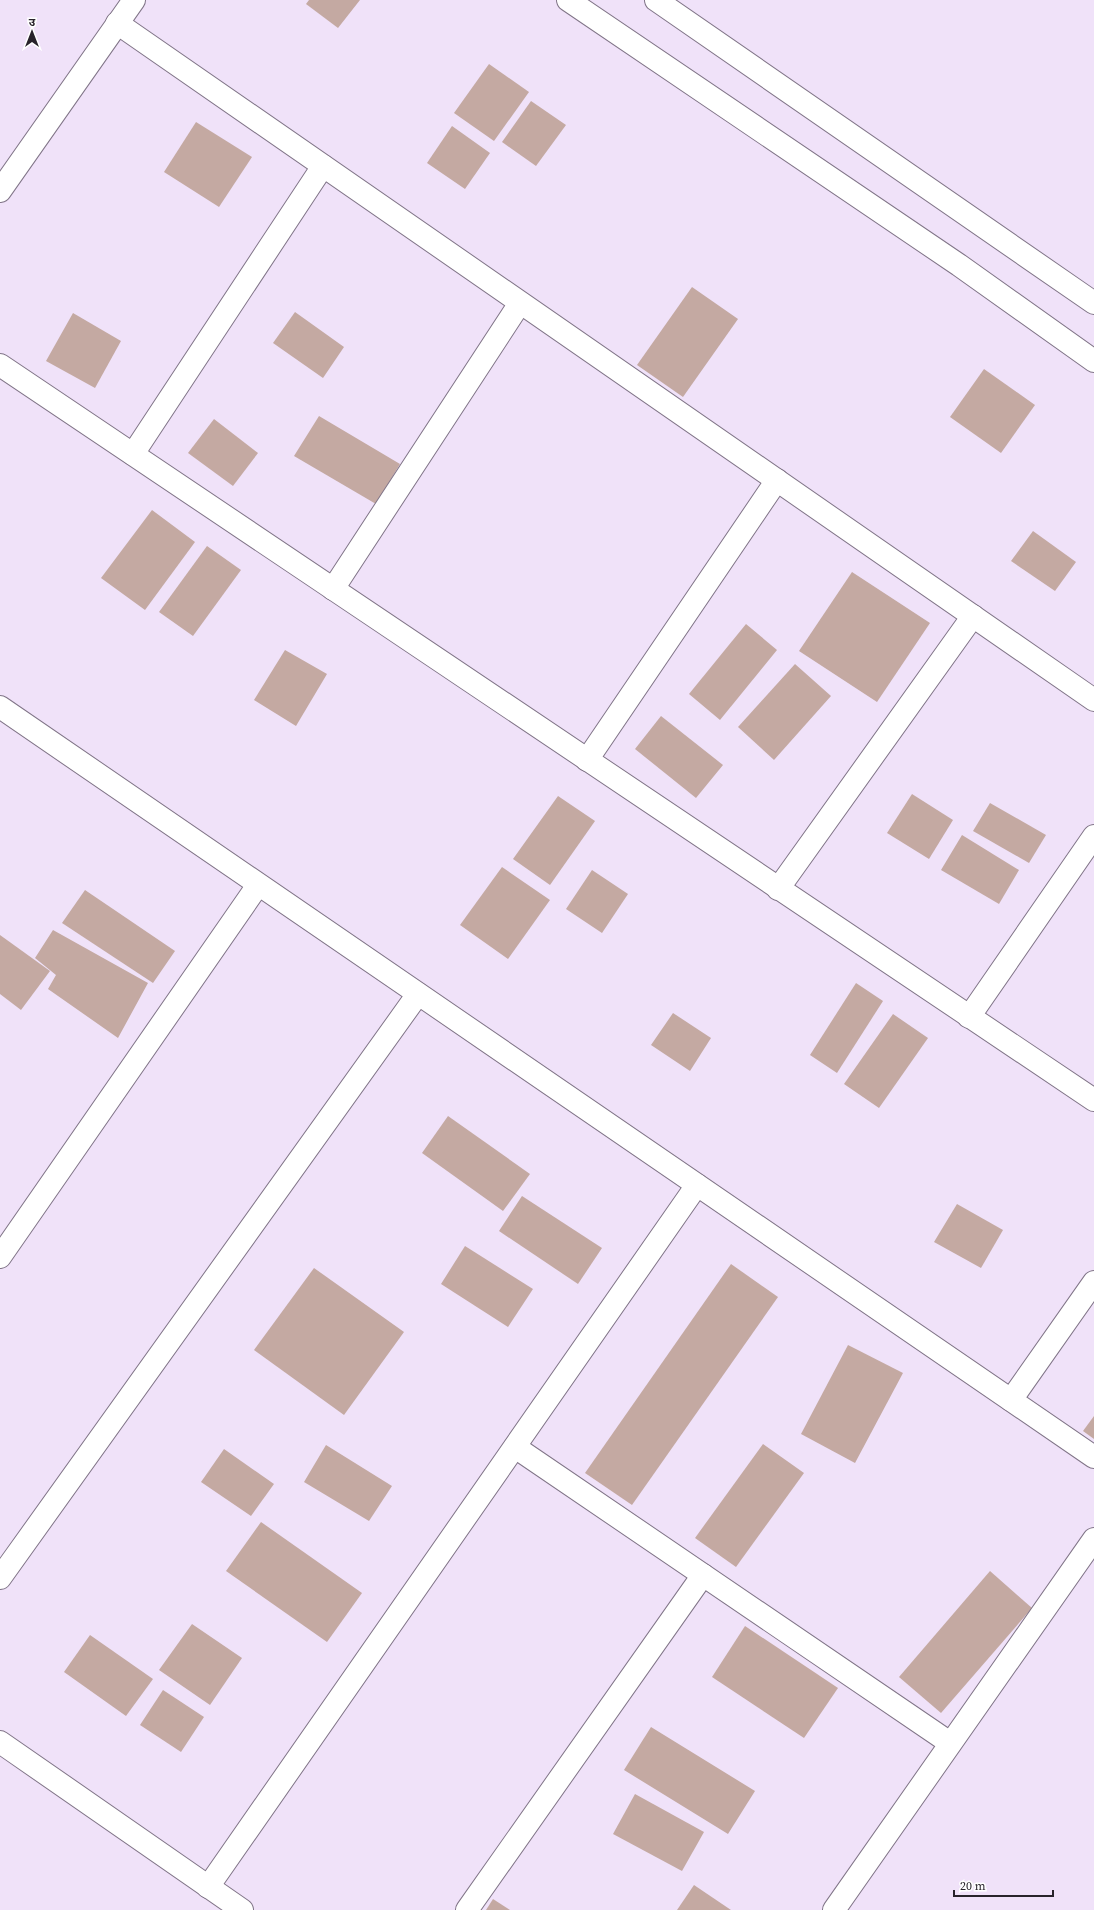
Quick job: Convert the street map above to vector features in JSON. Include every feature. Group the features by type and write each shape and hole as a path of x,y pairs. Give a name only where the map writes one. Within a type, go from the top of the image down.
{"street":[{"path":"0,191 134,0"},
{"path":"568,0 959,264 1094,361"},
{"path":"656,0 1094,303"},
{"path":"117,24 1094,700"},
{"path":"133,454 323,166"},
{"path":"333,589 520,303"},
{"path":"0,365 1094,1100"},
{"path":"587,760 777,480"},
{"path":"778,888 973,616"},
{"path":"0,708 1094,1457"},
{"path":"969,1017 1094,836"},
{"path":"0,1257 258,885"},
{"path":"0,1578 418,994"},
{"path":"208,1887 697,1185"},
{"path":"1011,1400 1094,1282"},
{"path":"515,1446 950,1743"},
{"path":"834,1910 1094,1539"},
{"path":"467,1910 703,1575"},
{"path":"0,1742 242,1910"}],"building":[{"path":"309,0 360,0 338,28 306,4"},
{"path":"489,64 529,92 494,141 454,113"},
{"path":"531,101 566,125 536,166 502,142"},
{"path":"196,122 252,157 219,207 164,172"},
{"path":"452,126 490,153 465,189 427,163"},
{"path":"692,287 738,319 683,397 637,365"},
{"path":"295,312 344,347 323,378 273,343"},
{"path":"73,313 121,341 95,388 46,361"},
{"path":"984,369 1035,405 1001,453 950,417"},
{"path":"319,416 400,464 376,504 294,456"},
{"path":"214,419 258,453 233,486 188,453"},
{"path":"152,510 195,542 145,610 101,578"},
{"path":"1033,531 1076,562 1055,591 1011,561"},
{"path":"207,546 241,570 193,636 159,612"},
{"path":"852,572 930,623 877,702 799,651"},
{"path":"746,624 777,650 720,720 689,694"},
{"path":"285,650 327,674 296,726 254,700"},
{"path":"795,664 831,696 774,760 738,727"},
{"path":"661,716 723,765 696,798 635,749"},
{"path":"912,794 953,820 929,859 887,833"},
{"path":"558,796 595,821 550,885 513,859"},
{"path":"990,803 1046,835 1029,863 973,831"},
{"path":"962,835 1019,870 999,904 941,870"},
{"path":"502,867 550,900 508,959 460,925"},
{"path":"592,870 628,894 602,933 566,909"},
{"path":"85,890 175,951 153,983 62,923"},
{"path":"53,930 148,983 118,1038 48,989 56,975 35,958"},
{"path":"0,935 50,971 21,1010 0,994"},
{"path":"856,983 883,1001 837,1073 810,1055"},
{"path":"673,1013 711,1038 690,1071 651,1045"},
{"path":"893,1014 928,1038 879,1108 844,1084"},
{"path":"448,1116 530,1174 503,1211 422,1153"},
{"path":"522,1196 602,1248 578,1284 499,1231"},
{"path":"957,1204 1003,1230 981,1268 934,1242"},
{"path":"465,1246 533,1289 508,1327 441,1284"},
{"path":"731,1264 778,1297 632,1505 585,1473"},
{"path":"314,1268 404,1332 344,1415 254,1350"},
{"path":"848,1345 903,1373 855,1463 801,1434"},
{"path":"1094,1416 1094,1439 1083,1431"},
{"path":"763,1444 804,1473 736,1567 695,1538"},
{"path":"326,1445 392,1486 369,1521 304,1482"},
{"path":"224,1449 274,1484 251,1516 201,1482"},
{"path":"261,1522 362,1593 327,1642 226,1571"},
{"path":"990,1571 1032,1608 941,1713 899,1677"},
{"path":"192,1624 242,1658 210,1705 159,1670"},
{"path":"745,1626 838,1688 804,1738 712,1677"},
{"path":"90,1635 153,1679 126,1716 64,1672"},
{"path":"163,1690 204,1717 181,1752 140,1725"},
{"path":"651,1727 755,1791 728,1834 624,1770"},
{"path":"635,1794 704,1832 682,1871 613,1834"},
{"path":"694,1885 731,1910 677,1910"},
{"path":"493,1899 510,1910 486,1910"}]}
